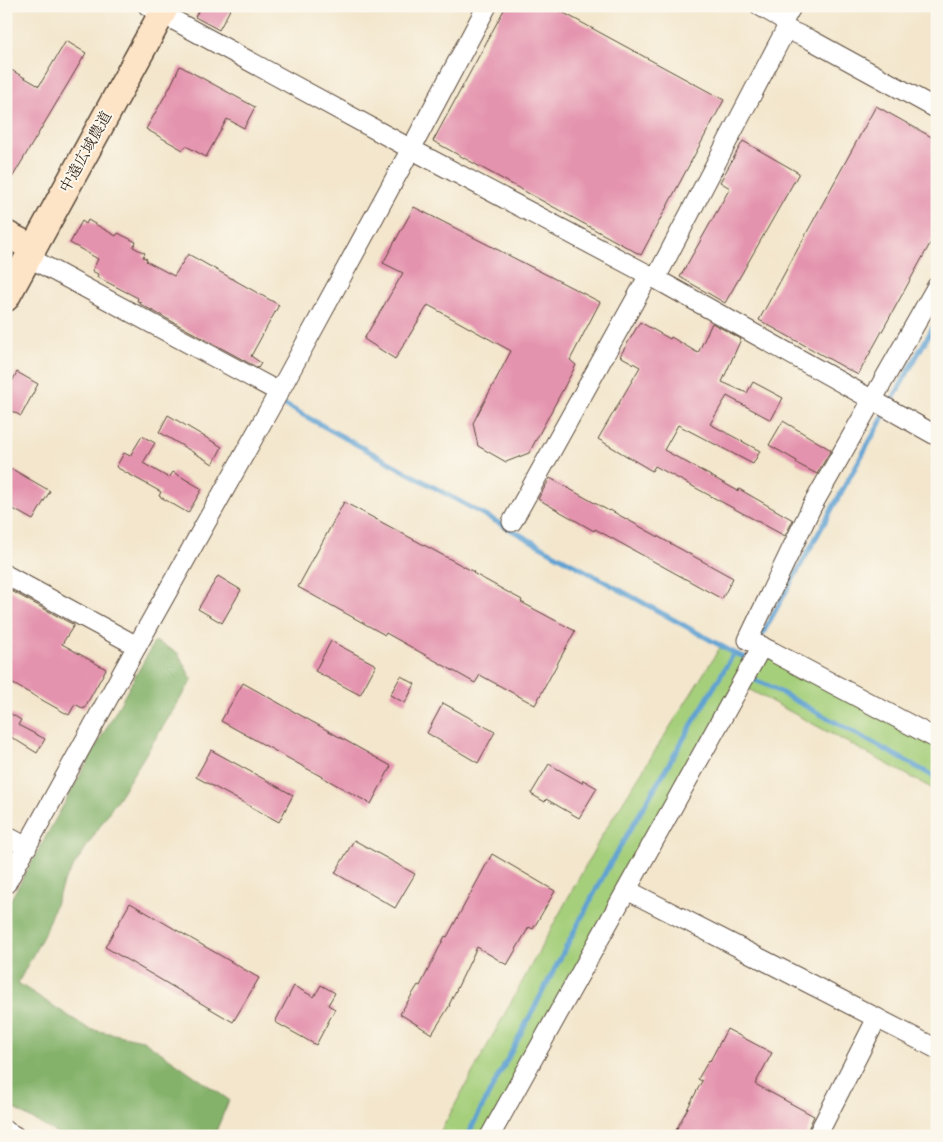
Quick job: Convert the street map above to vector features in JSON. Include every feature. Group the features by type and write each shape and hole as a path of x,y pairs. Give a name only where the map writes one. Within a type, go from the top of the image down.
{"street":[{"path":"6,884 279,392 487,6"},
{"path":"760,6 787,18 810,40 937,109"},
{"path":"159,9 411,149 652,276 937,436"},
{"name":"中遠広域農道","path":"6,298 159,9"},
{"path":"512,522 652,276 787,18"},
{"path":"6,234 31,253 279,392"},
{"path":"937,286 812,506 748,640 937,739"},
{"path":"6,575 137,646"},
{"path":"490,1136 762,646"},
{"path":"6,836 27,847"},
{"path":"627,890 937,1049"},
{"path":"817,1136 877,1018"},
{"path":"6,1131 15,1136"}],"green space":[{"path":"155,641 178,653 192,680 63,883 44,934 18,983 89,1029 143,1040 229,1100 214,1136 63,1136 6,1104 6,908"},
{"path":"721,646 749,659 484,1136 438,1136 604,832"},
{"path":"760,651 937,738 937,791 741,685"}],"building":[{"path":"201,6 232,6 219,30 195,17"},
{"path":"506,6 551,6 724,100 641,255 433,141"},
{"path":"66,41 86,53 6,188 6,67 39,86"},
{"path":"180,66 255,107 244,128 227,119 206,157 186,146 183,150 146,129"},
{"path":"876,106 937,140 937,231 858,375 759,320"},
{"path":"743,141 799,173 725,303 680,277 730,188 720,182"},
{"path":"414,207 600,302 570,360 576,365 529,453 506,462 478,446 473,423 511,351 428,305 395,359 364,339 403,273 383,263"},
{"path":"88,220 116,236 118,233 136,242 133,247 145,253 143,257 147,259 146,261 174,276 188,254 279,305 251,356 261,363 258,368 140,304 141,302 137,301 138,298 97,277 98,274 92,271 98,259 70,243 82,221 86,224"},
{"path":"640,322 698,353 712,323 741,339 722,382 747,393 753,382 783,398 771,420 727,396 710,424 760,451 753,464 678,425 664,450 793,520 785,536 655,466 652,471 598,439 640,367 620,356"},
{"path":"17,372 38,384 21,416 6,408 6,393"},
{"path":"168,415 222,447 213,464 159,432"},
{"path":"783,421 831,450 817,474 769,445"},
{"path":"142,436 155,443 143,463 169,478 173,472 202,489 188,513 159,496 161,492 116,467 124,453 130,456"},
{"path":"12,469 50,491 33,520 6,505 6,478"},
{"path":"550,478 733,578 722,599 538,499"},
{"path":"344,502 474,572 522,600 521,602 575,631 535,705 480,675 475,683 386,633 385,635 298,587"},
{"path":"218,576 241,590 222,623 198,609"},
{"path":"6,588 74,625 62,644 106,669 84,709 75,704 69,715 6,680"},
{"path":"331,641 376,665 360,695 315,671"},
{"path":"401,676 415,684 405,703 390,695"},
{"path":"243,683 391,766 371,804 221,721"},
{"path":"443,703 495,732 478,763 427,733"},
{"path":"6,711 21,720 18,725 45,739 37,753 11,737 6,745"},
{"path":"211,750 293,795 279,822 196,777"},
{"path":"549,764 582,783 583,780 597,788 579,818 546,799 545,802 531,794"},
{"path":"354,840 415,874 395,908 335,873"},
{"path":"492,854 555,891 533,929 529,927 507,965 477,947 450,1005 432,1034 400,1014 418,985 420,986 445,936 447,937"},
{"path":"130,903 259,978 233,1022 105,947"},
{"path":"321,985 335,993 328,1005 335,1009 316,1045 275,1022 294,986 314,997"},
{"path":"727,1029 772,1053 755,1084 814,1116 805,1136 673,1136 702,1081 698,1079"}],"waterway":[{"path":"6,252 18,258"},
{"path":"890,404 937,320"},
{"path":"278,401 734,653 749,659"},
{"path":"759,640 886,412"},
{"path":"467,1136 607,869 734,653"},
{"path":"750,676 750,678 767,685 937,778"}]}
